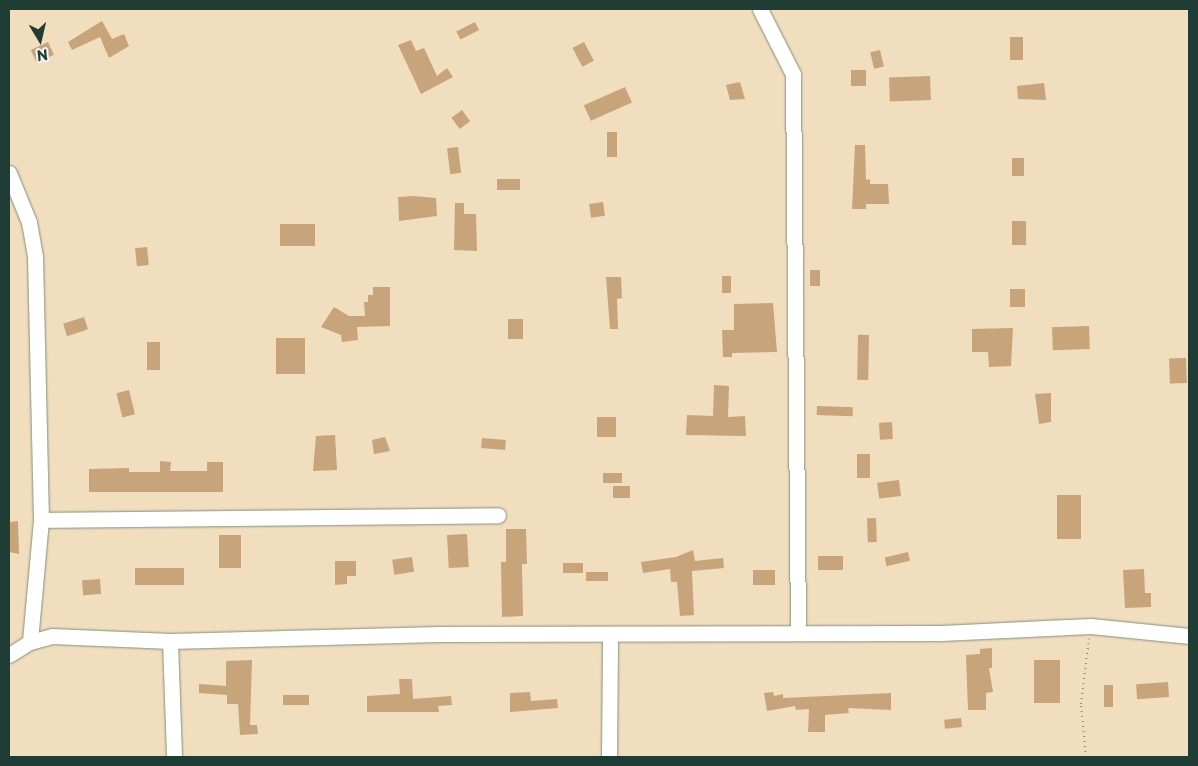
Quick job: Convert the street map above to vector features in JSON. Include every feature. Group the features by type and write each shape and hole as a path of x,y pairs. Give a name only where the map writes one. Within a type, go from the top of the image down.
{"street":[{"path":"760,9 793,74 798,632"},
{"path":"9,173 29,222 35,256 41,520 30,642"},
{"path":"41,520 498,515"},
{"path":"9,655 30,642 60,636 170,641 439,634 610,636 798,632 941,633 1090,626 1189,636"},
{"path":"609,757 610,636"},
{"path":"170,641 174,757"}],"path":[{"path":"1086,757 1081,704 1090,626"}],"building":[{"path":"102,21 112,39 124,34 129,46 109,58 100,37 72,50 68,42"},
{"path":"475,22 479,30 460,40 456,32"},
{"path":"1010,37 1023,37 1023,60 1010,60"},
{"path":"411,40 416,51 424,48 437,76 447,68 453,77 421,94 398,45"},
{"path":"48,42 54,55 37,63 31,50"},
{"path":"584,42 594,61 582,67 573,48"},
{"path":"880,50 884,67 874,69 870,52"},
{"path":"851,70 866,70 866,86 851,86"},
{"path":"930,76 931,100 890,101 889,77"},
{"path":"740,82 745,99 730,100 726,85"},
{"path":"1044,83 1046,100 1018,99 1017,86"},
{"path":"625,87 632,103 591,121 584,105"},
{"path":"462,110 470,121 460,129 451,118"},
{"path":"607,132 617,132 617,157 607,157"},
{"path":"855,145 865,145 866,180 870,179 870,184 888,184 889,204 866,204 866,209 852,209"},
{"path":"458,147 461,173 450,174 447,148"},
{"path":"1012,158 1024,158 1024,176 1012,176"},
{"path":"497,179 520,179 520,190 497,190"},
{"path":"398,197 436,198 437,216 399,221"},
{"path":"603,202 605,216 591,218 589,204"},
{"path":"455,203 464,203 464,214 476,214 477,251 454,250"},
{"path":"1012,221 1026,221 1026,245 1012,245"},
{"path":"280,224 315,224 315,246 280,246"},
{"path":"147,247 149,265 137,266 135,248"},
{"path":"810,270 820,270 820,286 810,286"},
{"path":"722,276 731,276 731,293 722,293"},
{"path":"606,277 621,277 622,298 617,299 618,329 610,329"},
{"path":"373,287 390,287 390,326 357,327 358,340 342,342 341,335 321,327 334,307 349,316 365,316 364,302 368,302 368,295 373,295"},
{"path":"1010,289 1025,289 1025,307 1010,307"},
{"path":"773,303 777,352 732,353 732,357 723,357 722,330 734,330 734,304"},
{"path":"84,317 88,329 67,336 63,324"},
{"path":"508,319 523,319 523,339 508,339"},
{"path":"1089,326 1090,349 1053,350 1052,327"},
{"path":"1013,328 1011,366 989,367 988,352 972,352 972,329"},
{"path":"858,335 869,335 868,380 857,380"},
{"path":"276,338 305,338 305,374 276,374"},
{"path":"147,342 160,342 160,370 147,370"},
{"path":"1186,358 1187,383 1170,384 1169,359"},
{"path":"714,385 729,386 728,417 745,416 746,436 686,435 687,415 713,416"},
{"path":"129,390 135,414 122,417 116,393"},
{"path":"1051,393 1051,422 1039,424 1035,394"},
{"path":"817,406 853,407 853,416 817,415"},
{"path":"597,417 616,417 616,437 597,437"},
{"path":"892,422 893,439 880,440 879,423"},
{"path":"335,435 337,470 313,471 316,436"},
{"path":"385,437 390,451 374,454 372,440"},
{"path":"482,438 506,440 505,450 481,448"},
{"path":"857,454 870,454 870,478 857,478"},
{"path":"160,461 171,462 170,471 207,471 207,462 223,462 223,492 89,492 89,469 129,468 129,472 160,472"},
{"path":"603,473 622,473 622,483 603,483"},
{"path":"899,480 901,496 879,499 877,483"},
{"path":"613,486 630,486 630,498 613,498"},
{"path":"1057,495 1081,495 1081,539 1057,539"},
{"path":"867,518 876,518 877,542 868,542"},
{"path":"18,521 19,554 9,552 9,522"},
{"path":"506,529 526,529 527,564 522,564 523,616 502,617 501,562 506,562"},
{"path":"467,534 469,567 449,568 447,535"},
{"path":"219,535 241,535 241,568 219,568"},
{"path":"693,550 695,561 723,558 724,568 692,571 694,615 680,616 677,582 671,582 670,569 643,573 641,562 676,557"},
{"path":"908,552 910,561 887,566 885,557"},
{"path":"818,556 843,556 843,570 818,570"},
{"path":"412,557 414,572 394,575 392,560"},
{"path":"335,561 356,561 356,576 347,576 347,584 335,585"},
{"path":"563,563 583,563 583,573 563,573"},
{"path":"135,568 184,568 184,585 135,585"},
{"path":"1144,569 1145,593 1151,593 1151,607 1125,608 1123,570"},
{"path":"753,570 775,570 775,585 753,585"},
{"path":"586,572 608,572 608,581 586,581"},
{"path":"100,579 101,594 83,595 82,580"},
{"path":"992,648 992,668 989,668 993,692 986,693 986,710 968,710 966,655 980,654 980,649"},
{"path":"252,660 250,725 257,725 258,734 240,735 238,704 227,704 227,695 199,693 199,684 226,686 226,661"},
{"path":"1034,660 1060,660 1060,703 1034,703"},
{"path":"399,679 412,679 413,699 451,696 452,705 438,706 439,712 367,712 367,696 400,694"},
{"path":"1168,682 1169,697 1137,699 1136,684"},
{"path":"1104,685 1113,685 1113,707 1104,707"},
{"path":"530,692 531,701 557,699 558,708 510,712 510,693"},
{"path":"773,692 774,696 783,694 783,698 891,693 891,710 848,708 849,713 825,715 825,732 808,732 809,709 796,710 795,706 767,711 764,693"},
{"path":"283,695 309,695 309,705 283,705"},
{"path":"961,718 962,727 945,729 944,720"}]}
